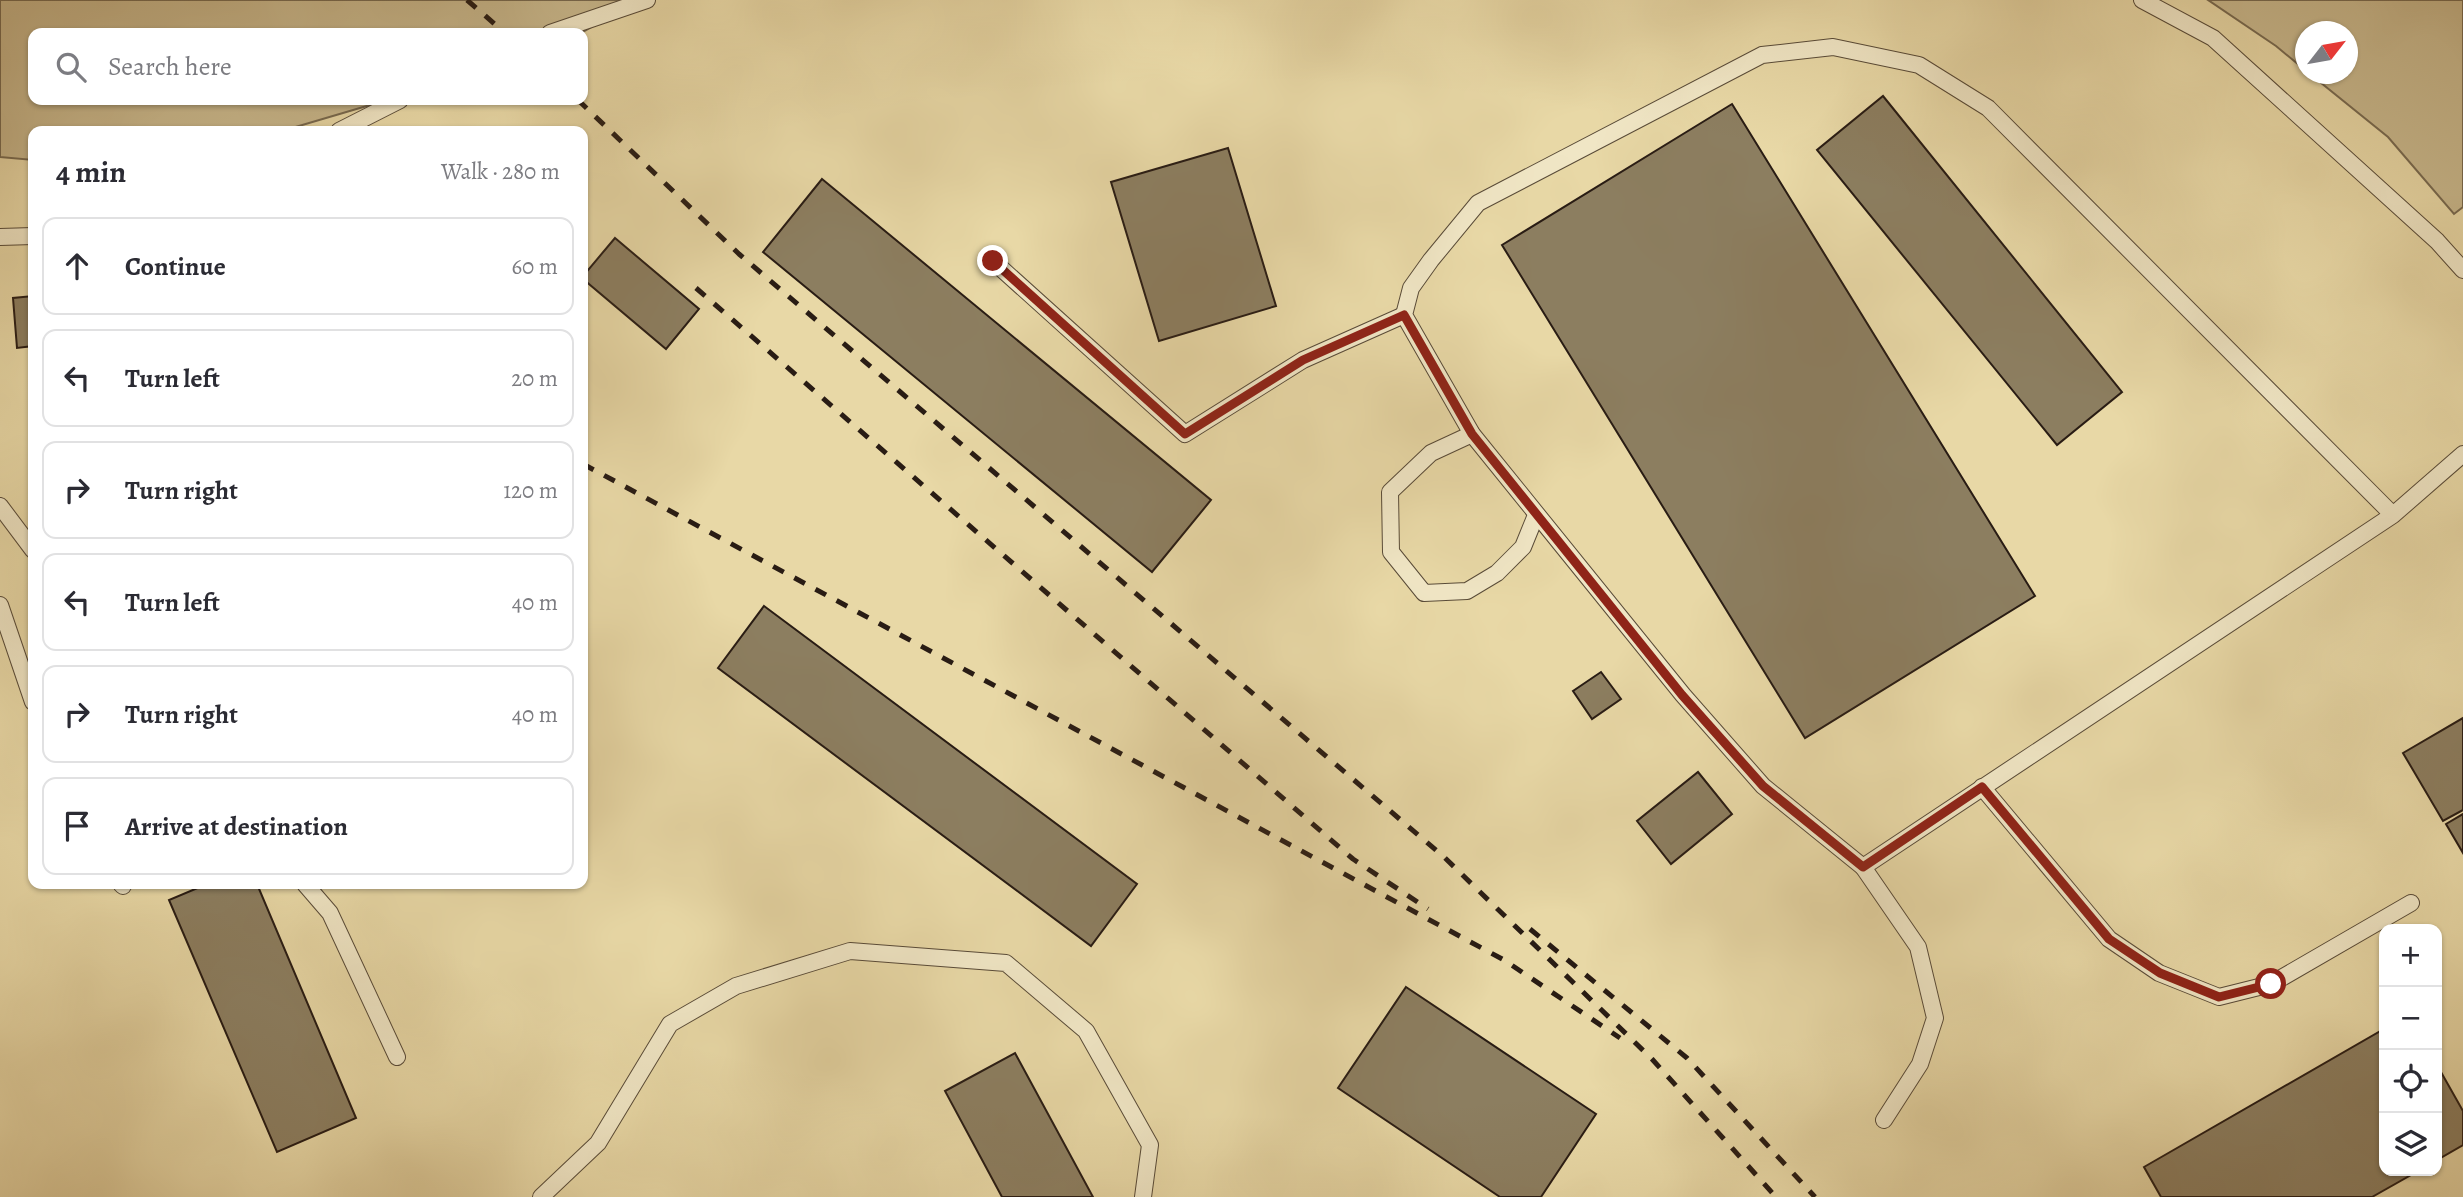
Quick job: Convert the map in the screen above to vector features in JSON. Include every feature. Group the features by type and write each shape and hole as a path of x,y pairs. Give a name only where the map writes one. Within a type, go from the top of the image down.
{"lane":[{"path":"565,28 647,0"},
{"path":"2143,0 2213,38 2437,241 2463,270"},
{"path":"1884,1120 1920,1064 1935,1018 1918,947 1863,867 1763,786 1682,695 1472,434 1404,315 1411,288 1478,203 1762,55 1833,47 1919,65 1988,108 2393,515"},
{"path":"350,126 390,105"},
{"path":"0,237 28,236"},
{"path":"993,261 1185,434 1303,360 1404,315"},
{"path":"1472,434 1431,453 1390,492 1391,552 1424,593 1467,591 1497,573 1523,547 1536,515"},
{"path":"1863,867 2393,515 2463,454"},
{"path":"0,506 28,543"},
{"path":"0,605 28,687"},
{"path":"1982,787 2109,939 2160,973 2219,997 2271,984 2411,904"},
{"path":"310,889 330,913 397,1057"},
{"path":"541,1197 598,1143 670,1024 736,986 850,951 1006,963 1086,1031 1150,1145 1143,1197"}],"shaded area":[{"path":"0,0 639,0 588,29 28,28 28,105 370,105 299,126 28,126 28,160 0,157"},
{"path":"2208,0 2463,0 2463,207 2454,214 2388,137 2322,84 2358,84 2358,21 2295,21 2295,62"}],"building":[{"path":"1883,96 2122,392 2057,445 1817,150"},
{"path":"1732,104 2035,596 1805,738 1502,245"},
{"path":"1228,148 1276,306 1159,341 1111,182"},
{"path":"822,179 1211,500 1152,572 763,252"},
{"path":"615,238 699,309 666,349 588,283 588,270"},
{"path":"28,296 28,347 17,348 13,298"},
{"path":"764,606 1137,884 1091,946 718,668"},
{"path":"1601,672 1621,699 1592,719 1573,691"},
{"path":"2463,718 2463,810 2443,821 2403,753"},
{"path":"1698,772 1732,814 1671,864 1637,821"},
{"path":"2463,814 2463,853 2446,824"},
{"path":"195,889 259,889 356,1118 277,1152 169,900"},
{"path":"1406,987 1596,1114 1541,1197 1500,1197 1338,1088"},
{"path":"2379,1032 2379,1176 2409,1176 2372,1197 2161,1197 2144,1167"},
{"path":"1015,1053 1093,1197 1002,1197 945,1091"},
{"path":"2442,1074 2463,1111 2463,1145 2442,1157"}],"railway":[{"path":"467,0 499,28"},
{"path":"583,105 739,254 1444,857 1652,1059 1776,1197"},
{"path":"696,288 1353,859 1428,909"},
{"path":"588,467 1504,960 1620,1038"},
{"path":"1530,929 1687,1058 1815,1197"}],"route":[{"path":"993,261 1185,434 1303,360 1404,315 1472,434 1682,695 1763,786 1863,867 1982,787 2109,939 2160,973 2219,997 2271,984"}]}
